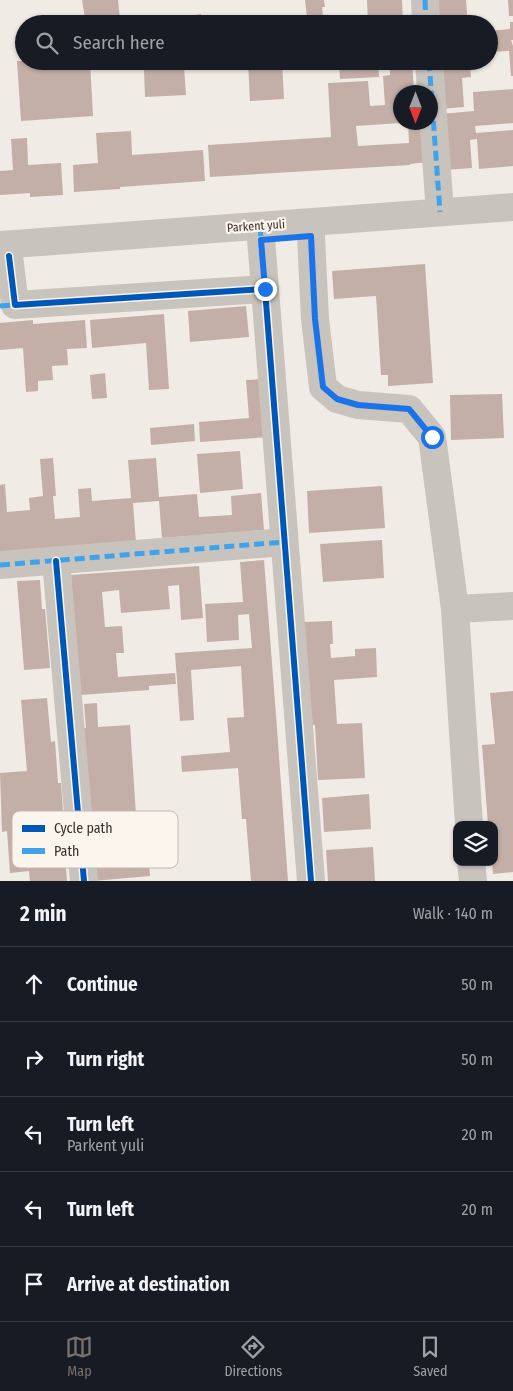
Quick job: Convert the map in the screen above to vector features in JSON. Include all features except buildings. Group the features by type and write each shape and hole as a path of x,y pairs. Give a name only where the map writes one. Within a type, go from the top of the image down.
{"street":[{"path":"424,0 425,15"},
{"path":"430,70 440,212"},
{"name":"Parkent yuli","path":"3,253 260,233 440,212 513,207"},
{"name":"Parkent yuli","path":"260,233 311,236 513,223"},
{"path":"260,233 311,881"},
{"path":"311,236 315,319 323,387 337,399 358,405 409,409 432,437 455,609 469,821"},
{"path":"3,253 7,306 265,289"},
{"path":"0,565 284,542"},
{"path":"56,560 78,811"},
{"path":"455,609 513,606"},
{"path":"471,866 473,881"},
{"path":"83,868 84,881"}],"marked path":[{"path":"425,0 426,15"},
{"path":"430,70 440,212"},
{"path":"260,226 265,289"},
{"path":"0,306 15,305"},
{"path":"0,565 284,542"}],"cycle path":[{"path":"9,256 15,305 265,289 311,881"},
{"path":"56,561 78,811"},
{"path":"83,868 84,881"}],"route":[{"path":"265,289 261,240 311,236 315,319 323,387 337,399 358,405 409,409 432,437"}]}
